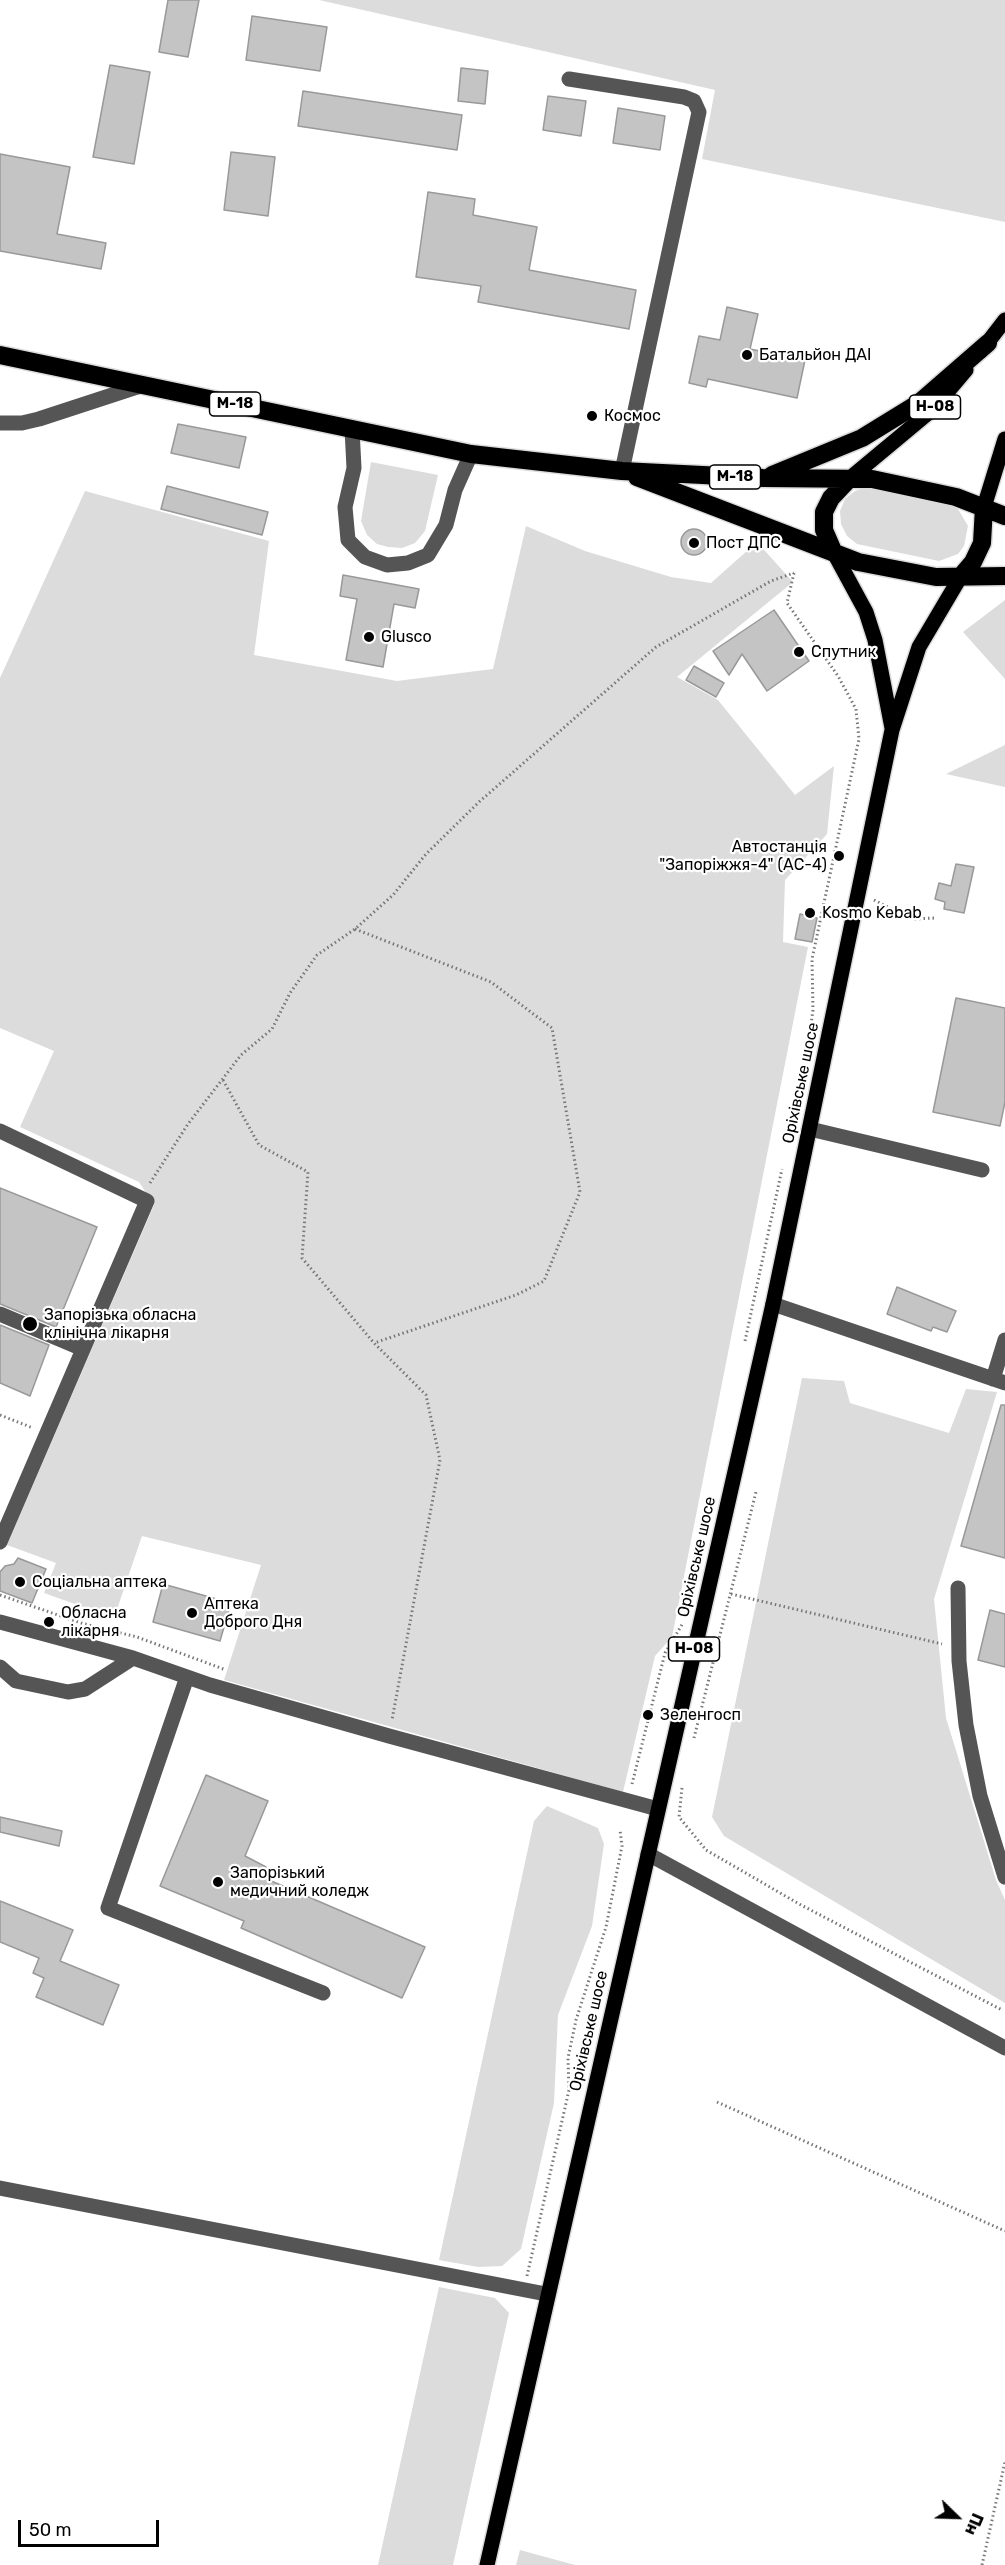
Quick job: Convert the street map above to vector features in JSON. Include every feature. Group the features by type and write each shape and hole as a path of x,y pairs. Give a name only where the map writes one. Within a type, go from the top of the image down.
{"highway":[{"path":"763,478 862,438 919,402 988,343"},
{"name":"М-18","path":"0,355 471,453 622,471 763,478 872,479 956,497 1005,516"},
{"name":"М-18","path":"622,471 858,562 936,577 1005,576"},
{"name":"Н-08","path":"834,553 824,530 825,512 831,498 849,479"},
{"name":"Н-08","path":"961,576 973,562 982,543 984,507"}],"main road":[{"name":"Н-08","path":"849,479 933,410 1005,320"},
{"name":"Н-08","path":"984,507 1005,439"},
{"name":"Оріхівське шосе","path":"834,553 866,612 875,640 892,730"},
{"name":"Оріхівське шосе","path":"486,2565 773,1304 892,730 919,647 961,576"}],"street":[{"path":"569,79 684,97 694,101 699,112 622,471"},
{"path":"0,423 22,423 39,419 143,385"},
{"path":"352,429 354,468 345,507 348,540 365,557 387,565 408,563 428,555 446,525 455,490 471,453"},
{"path":"810,1129 982,1170"},
{"path":"0,1131 141,1197 147,1202 0,1542"},
{"path":"773,1304 999,1381 1005,1340"},
{"path":"0,1314 83,1349"},
{"path":"958,1588 959,1647 966,1725 978,1786 1005,1877"},
{"path":"0,1622 133,1658 187,1677 389,1736 658,1809"},
{"path":"0,1667 16,1681 68,1692 85,1689 133,1658"},
{"path":"187,1677 108,1908 323,1993"},
{"path":"648,1854 1005,2048"},
{"path":"0,2188 546,2294"}],"path":[{"path":"141,1197 188,1124 241,1055 272,1029 290,993 317,955 355,929 393,895 426,854 478,802 656,647 771,581 794,573 787,603 838,676 856,709 859,739 812,959 813,1010 808,1046"},
{"path":"859,892 912,919 937,918"},
{"path":"355,929 491,982 552,1028 580,1192 544,1281 516,1295 374,1343"},
{"path":"223,1080 259,1145 308,1172 302,1258 374,1343 426,1395 440,1460 389,1736"},
{"path":"744,1350 783,1166"},
{"path":"0,1415 34,1428"},
{"path":"693,1742 756,1492"},
{"path":"731,1594 959,1647"},
{"path":"0,1595 81,1623 138,1637 235,1674"},
{"path":"634,1782 665,1653 688,1613"},
{"path":"682,1786 679,1817 706,1850 801,1905 1002,2010"},
{"path":"524,2290 569,2090 568,2058 576,2020 606,1927 622,1846 620,1830"},
{"path":"717,2102 1005,2231"},
{"path":"982,2565 1005,2462"}],"shaded area":[{"path":"319,0 1005,0 1005,222 702,159 715,90"},
{"path":"371,462 438,475 425,531 415,543 402,548 388,547 377,544 367,535 361,521"},
{"path":"868,487 950,504 958,509 968,526 964,546 958,554 939,561 857,544 847,536 841,524 840,511 845,499 855,491"},
{"path":"85,491 269,541 254,655 397,681 493,669 526,526 585,551 671,577 711,583 757,542 793,582 677,677 718,700 795,795 834,766 827,834 785,880 783,942 808,947 672,1637 655,1656 623,1792 224,1680 261,1565 142,1536 114,1618 44,1593 56,1563 7,1545 154,1205 139,1182 20,1127 54,1051 0,1028 0,678"},
{"path":"1005,600 1005,679 963,632"},
{"path":"1005,745 1005,787 946,774"},
{"path":"802,1378 844,1381 850,1403 949,1433 966,1389 997,1392 934,1599 946,1718 996,1880 1005,1900 1005,2003 724,1836 712,1817"},
{"path":"547,1806 598,1828 604,1844 592,1926 558,2015 554,2103 521,2249 502,2266 478,2267 439,2260 534,1821"},
{"path":"439,2287 495,2298 509,2313 453,2565 378,2565"},
{"path":"520,2550 575,2565 516,2565"}],"building":[{"path":"168,0 199,0 188,57 159,52"},
{"path":"252,16 327,27 320,71 246,60"},
{"path":"110,65 150,72 134,164 93,157"},
{"path":"461,68 488,71 485,104 458,101"},
{"path":"303,91 462,115 457,150 298,126"},
{"path":"548,96 586,101 581,136 543,130"},
{"path":"618,108 665,116 660,150 613,143"},
{"path":"231,152 275,157 268,216 224,210"},
{"path":"0,154 70,167 57,234 106,243 101,269 0,251"},
{"path":"428,192 475,199 473,215 537,227 529,270 636,290 629,329 478,302 481,286 416,277"},
{"name":"Батальйон ДАI","path":"727,307 758,314 750,349 805,360 797,398 708,379 706,387 689,383 699,336 720,340"},
{"path":"178,424 246,437 239,468 171,453"},
{"path":"167,486 268,512 262,535 161,509"},
{"path":"694,529 703,533 707,542 703,551 694,555 685,551 681,542 685,533"},
{"path":"343,575 419,589 415,608 394,604 383,667 346,660 357,599 340,596"},
{"path":"774,610 809,661 767,691 742,654 729,675 713,651"},
{"path":"694,666 724,683 716,697 686,680"},
{"path":"956,864 974,867 964,913 944,909 945,902 935,899 939,883 951,886"},
{"path":"800,914 817,918 812,942 795,939"},
{"path":"956,998 1005,1008 1005,1102 1000,1126 933,1112"},
{"name":"Запорізька обласна клінічна лікарня","path":"0,1188 97,1227 56,1327 0,1304"},
{"path":"897,1287 956,1311 947,1332 933,1327 931,1331 887,1314"},
{"name":"Запорізька обласна клінічна лікарня","path":"0,1325 49,1345 30,1396 0,1383"},
{"path":"1001,1405 1005,1405 1005,1558 961,1546"},
{"name":"Соціальна аптека","path":"18,1558 46,1569 32,1603 0,1591 0,1572 5,1566 14,1564"},
{"name":"Аптека Доброго Дня","path":"163,1584 231,1603 220,1641 153,1622"},
{"path":"990,1610 1005,1614 1005,1667 978,1660"},
{"name":"Запорізький медичний коледж","path":"206,1775 268,1801 245,1856 266,1867 262,1877 425,1947 402,1998 241,1928 244,1921 160,1886"},
{"path":"0,1817 62,1831 59,1846 0,1832"},
{"path":"0,1901 73,1930 60,1961 119,1985 103,2025 36,1997 44,1978 33,1973 39,1958 0,1942"}],"place":[{"name":"Батальйон ДАI","path":"747,355"},
{"name":"Космос","path":"592,416"},
{"name":"Пост ДПС","path":"694,543"},
{"name":"Glusco","path":"369,637"},
{"name":"Спутник","path":"799,652"},
{"name":"Автостанція \"Запоріжжя-4\" (АС-4)","path":"839,856"},
{"name":"Kosmo Kebab","path":"810,913"},
{"name":"Запорізька обласна клінічна лікарня","path":"30,1324"},
{"name":"Соціальна аптека","path":"20,1582"},
{"name":"Аптека Доброго Дня","path":"192,1613"},
{"name":"Обласна лікарня","path":"49,1622"},
{"name":"Зеленгосп","path":"648,1715"},
{"name":"Запорізький медичний коледж","path":"218,1882"}]}
